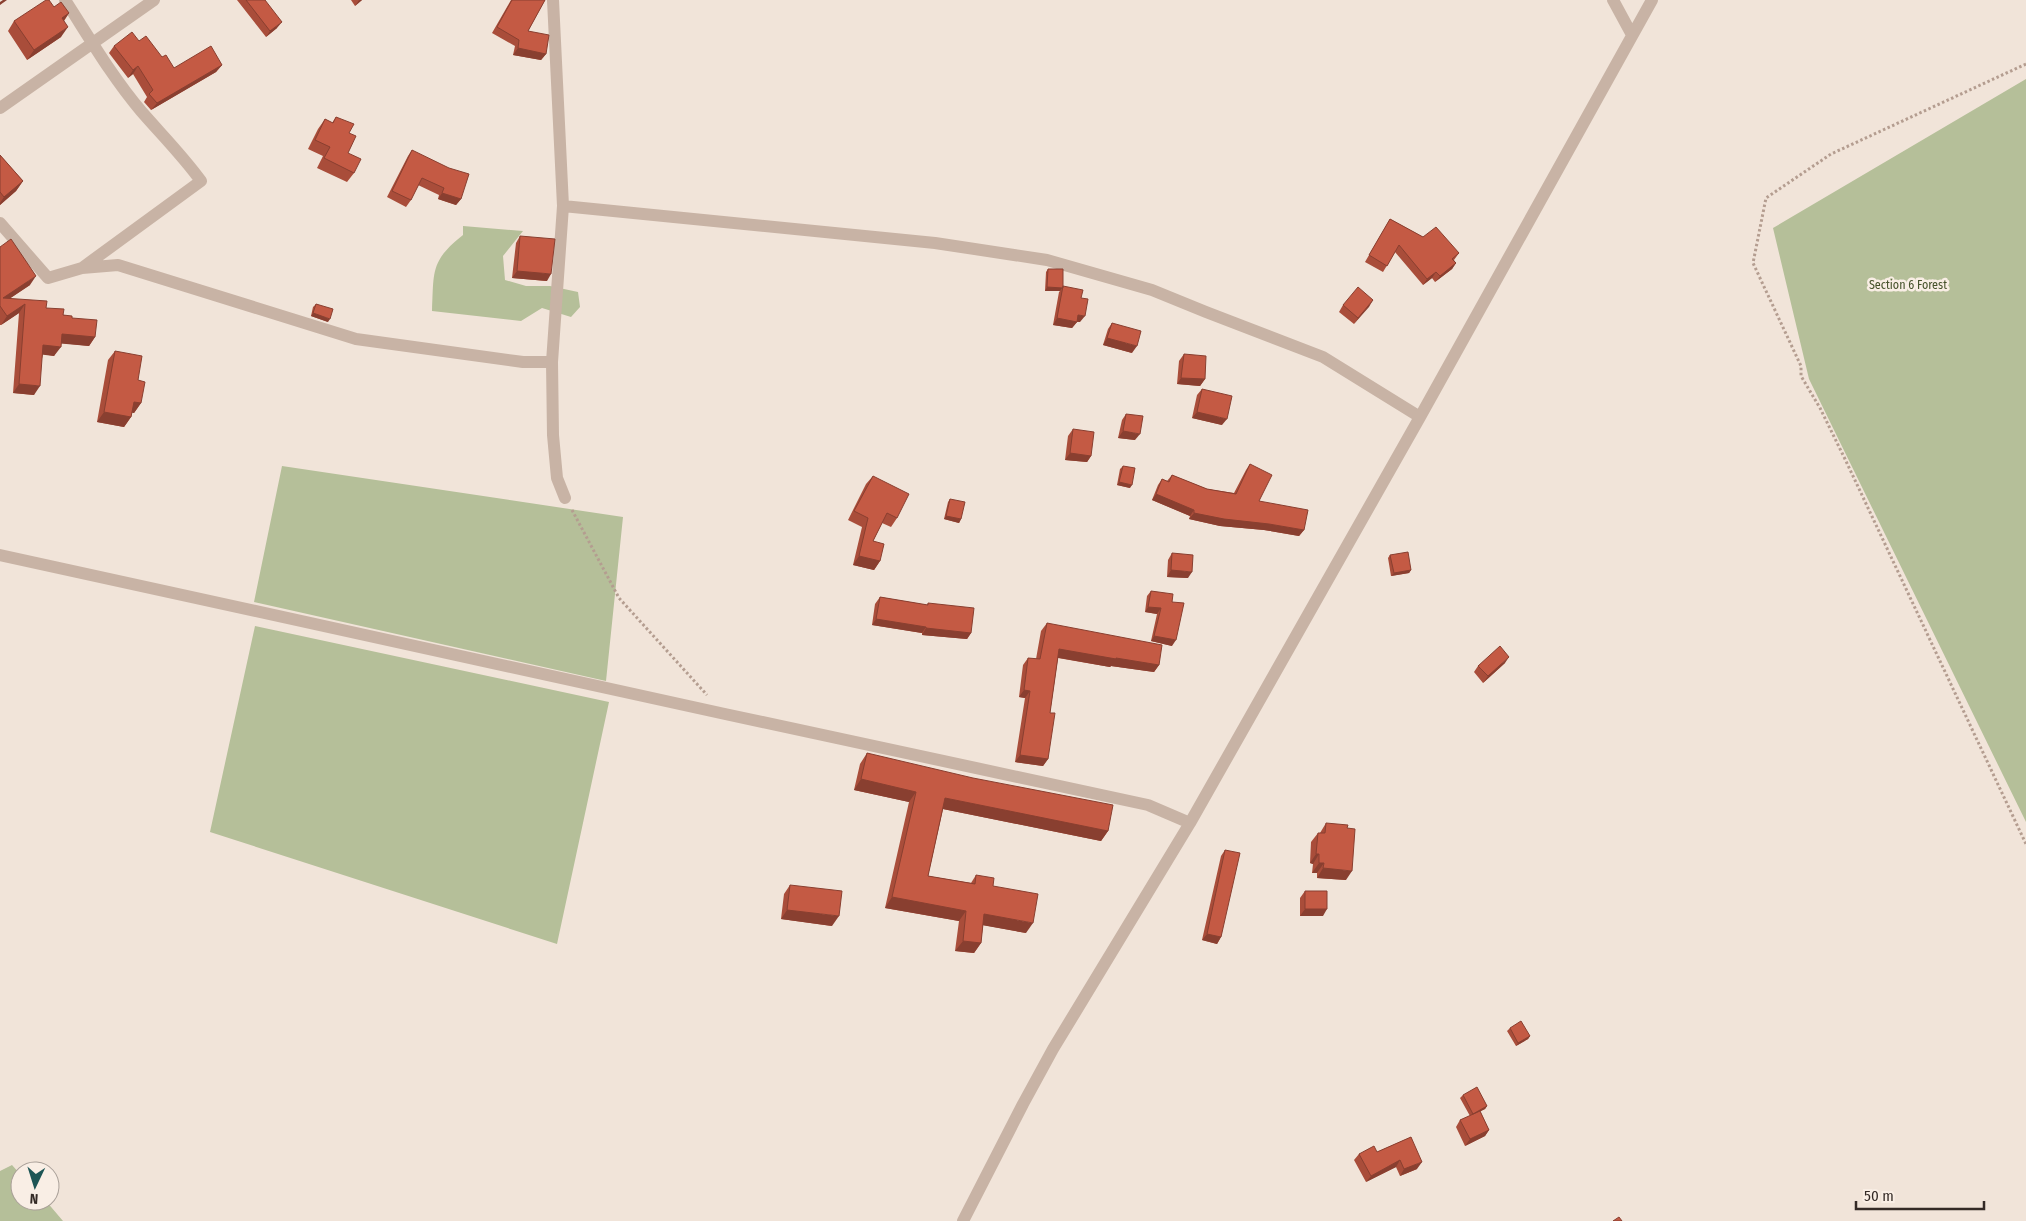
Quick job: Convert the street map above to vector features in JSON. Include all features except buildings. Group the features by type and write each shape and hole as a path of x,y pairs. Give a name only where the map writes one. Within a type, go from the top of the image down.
{"street":[{"path":"65,0 93,44 140,110 201,181 82,268"},
{"path":"0,108 154,0"},
{"path":"553,0 562,206 552,362 553,435 557,478 566,498"},
{"path":"1613,0 1632,35"},
{"path":"964,1221 1053,1049 1190,823 1420,417 1652,0"},
{"path":"562,206 935,242 1047,260 1152,290 1323,357 1420,417"},
{"path":"0,224 48,278 82,268 118,265 356,339 524,362 552,362"},
{"path":"0,555 1148,805 1190,823"}],"path":[{"path":"2026,64 1831,154 1766,198 1754,263 1802,366 1801,376 1832,433 2026,844"},
{"path":"566,498 620,598 725,714"}],"green space":[{"name":"Section 6 Forest","path":"2026,79 2026,822 1809,379 1773,228"},
{"path":"463,226 523,231 503,256 505,280 526,286 550,286 578,292 580,307 571,317 542,308 521,321 432,311 436,268 445,252 463,235"},
{"path":"282,466 623,517 606,681 254,602"},
{"path":"255,626 609,702 557,944 210,832"},
{"path":"10,1166 10,1211 54,1211 63,1221 0,1221 0,1171"}]}
